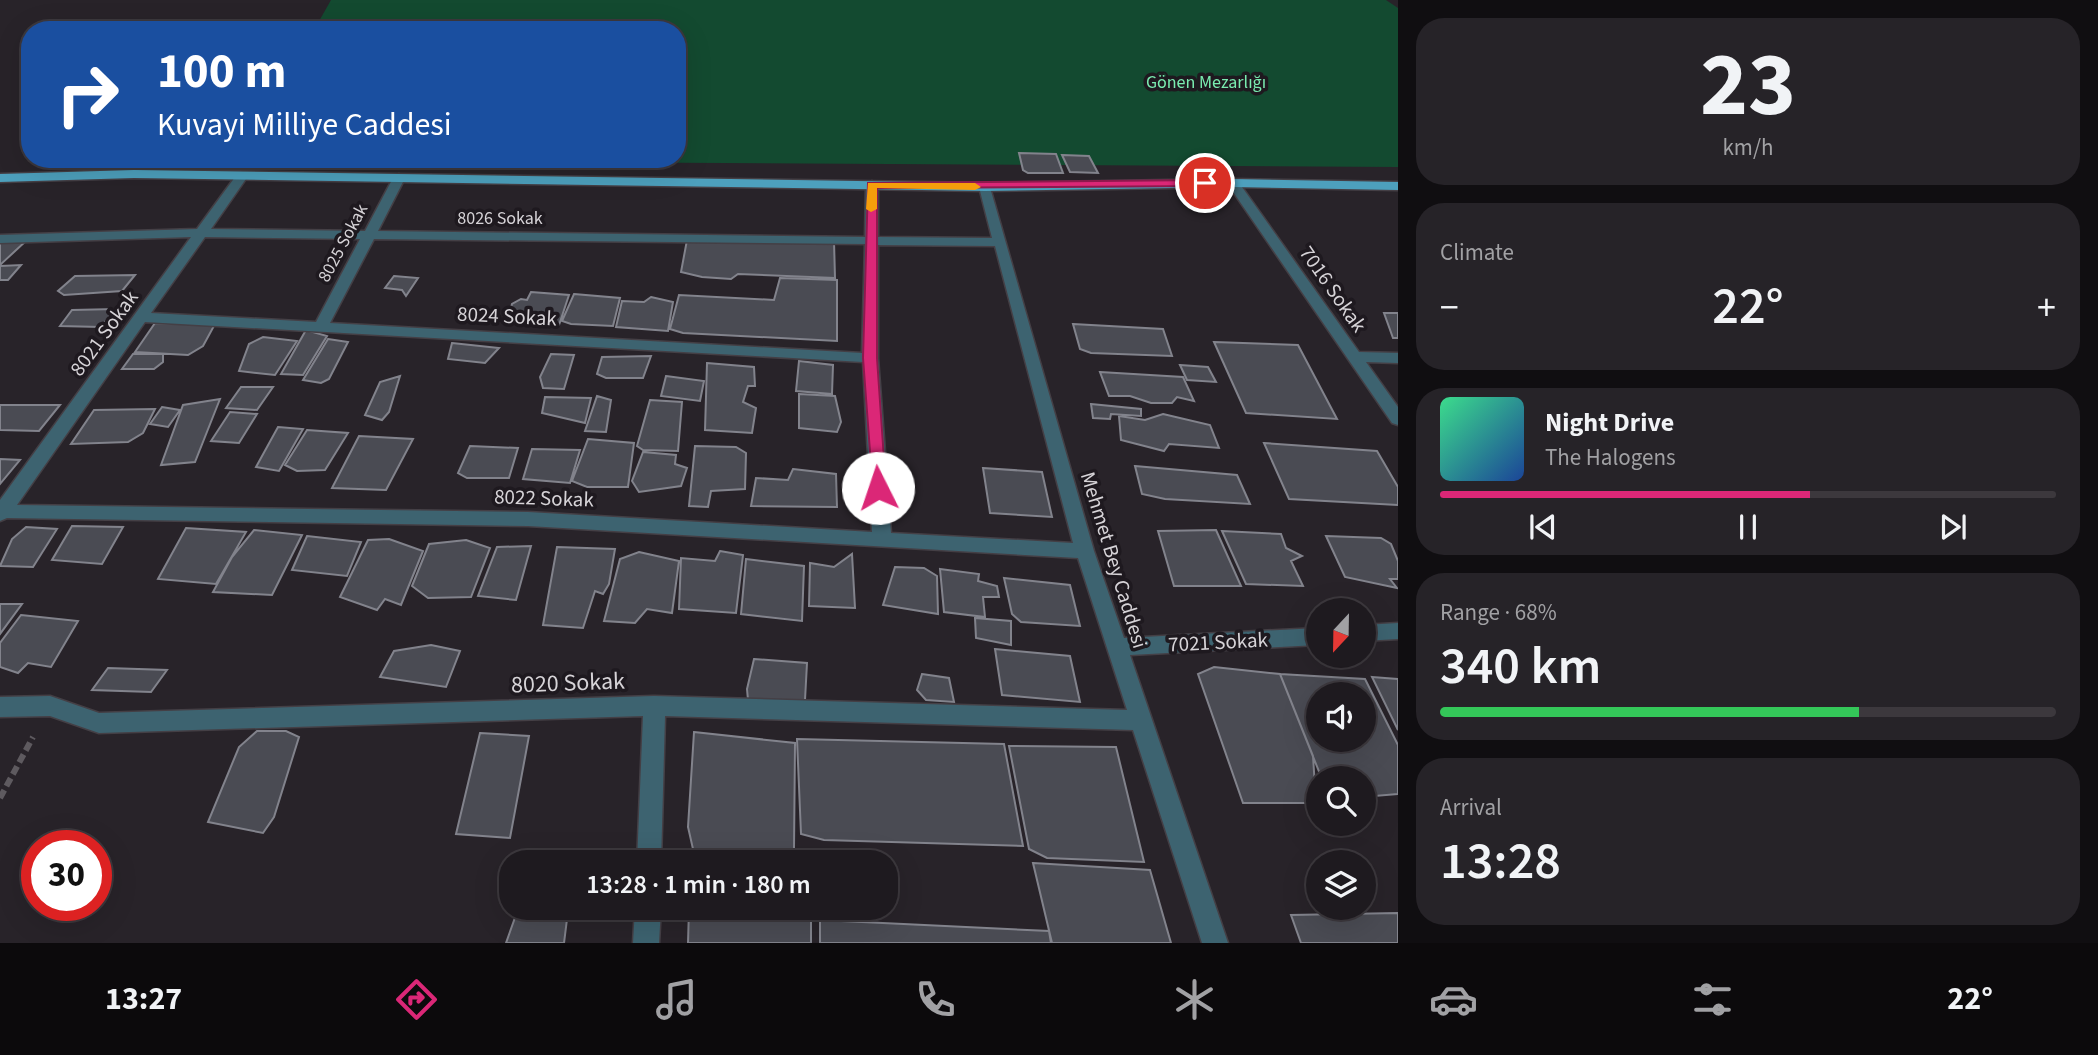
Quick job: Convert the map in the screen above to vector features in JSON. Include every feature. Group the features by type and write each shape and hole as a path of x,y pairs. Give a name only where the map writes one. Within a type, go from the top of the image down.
{"main road":[{"path":"0,178 242,176 985,187 1233,183 1398,186"}],"street":[{"name":"8021 Sokak","path":"1,512 242,176"},
{"name":"8025 Sokak","path":"321,326 399,178"},
{"name":"7016 Sokak","path":"1233,183 1398,419"},
{"path":"872,185 870,358 882,539"},
{"name":"Mehmet Bey Caddesi","path":"985,187 1085,551 1215,943"},
{"name":"8026 Sokak","path":"0,239 201,233 871,238 1000,242"},
{"name":"8024 Sokak","path":"141,317 870,358"},
{"path":"1355,357 1398,358"},
{"name":"8022 Sokak","path":"1,512 528,519 1085,551"},
{"path":"1376,632 1398,631"},
{"name":"7021 Sokak","path":"1118,648 1306,637"},
{"name":"8020 Sokak","path":"0,707 50,706 99,723 654,706 1140,720"},
{"path":"649,850 654,706"},
{"path":"646,943 647,920"}],"path":[{"path":"0,798 50,706"}],"green space":[{"name":"Gönen Mezarlığı","path":"331,0 1386,0 1398,8 1398,167 686,163 686,21 319,21"}],"building":[{"path":"1019,153 1056,154 1063,173 1028,173 1023,170"},
{"path":"1062,155 1089,156 1098,173 1070,172"},
{"path":"0,240 27,240 0,265"},
{"path":"687,240 834,241 835,278 738,274 731,279 681,272"},
{"path":"21,265 8,280 0,280 0,266"},
{"path":"135,275 122,291 64,295 58,291 75,276"},
{"path":"394,276 418,278 406,296 402,290 385,288"},
{"path":"780,278 837,280 837,341 683,333 670,329 679,295 774,300"},
{"path":"531,292 569,295 559,325 507,322 512,304 521,299 527,300"},
{"path":"574,294 620,298 613,326 571,324 562,321"},
{"path":"651,297 673,302 668,331 616,327 622,301 644,302"},
{"path":"115,309 101,327 60,326 72,310"},
{"path":"1384,313 1398,313 1398,338 1393,338"},
{"path":"155,323 215,324 203,346 188,355 135,352"},
{"path":"1073,324 1163,329 1172,356 1091,353 1080,349"},
{"path":"306,330 327,336 303,375 281,374"},
{"path":"263,337 297,341 275,375 239,371 249,344"},
{"path":"328,339 348,342 329,379 321,383 303,380"},
{"path":"1214,342 1298,345 1337,419 1246,413"},
{"path":"452,343 499,348 485,363 448,359"},
{"path":"133,354 163,354 163,362 154,369 122,369"},
{"path":"551,354 574,355 564,389 543,388 540,377"},
{"path":"651,356 643,378 606,378 597,374 602,357"},
{"path":"799,361 833,365 832,394 796,391"},
{"path":"707,363 754,367 755,386 748,386 743,402 756,408 752,433 705,430"},
{"path":"1180,365 1208,367 1216,382 1187,380"},
{"path":"1100,372 1183,377 1194,401 1177,397 1172,403 1151,403 1130,396 1109,396"},
{"path":"400,376 389,412 382,420 365,415 380,382"},
{"path":"666,376 704,381 700,401 661,396"},
{"path":"241,387 273,387 257,410 226,408"},
{"path":"799,394 835,396 841,422 837,432 799,428"},
{"path":"597,396 611,400 606,432 585,431"},
{"path":"545,397 591,398 585,423 542,413"},
{"path":"220,399 195,462 161,465 183,405"},
{"path":"650,400 682,402 678,451 643,450 637,446"},
{"path":"1091,404 1141,409 1141,416 1111,414 1110,419 1093,418"},
{"path":"0,405 60,405 39,431 0,430"},
{"path":"162,407 180,410 168,427 150,424"},
{"path":"155,409 143,433 128,442 71,444 94,410"},
{"path":"230,412 257,414 239,443 211,441"},
{"path":"1163,414 1210,425 1219,448 1169,444 1164,451 1121,440 1119,416 1145,420"},
{"path":"278,427 303,429 279,471 256,467"},
{"path":"307,430 348,433 325,470 297,471 285,465"},
{"path":"359,436 413,439 386,490 332,488"},
{"path":"588,439 634,443 628,487 587,487 572,481"},
{"path":"1264,443 1377,451 1398,487 1398,505 1289,499"},
{"path":"470,446 518,448 509,478 467,478 458,473"},
{"path":"695,446 736,447 746,453 745,489 711,491 708,507 689,506"},
{"path":"532,449 580,450 570,483 523,479"},
{"path":"643,452 676,455 675,464 687,468 681,486 639,492 632,481"},
{"path":"0,459 20,460 0,484"},
{"path":"1135,466 1237,475 1250,504 1165,499 1142,494"},
{"path":"983,468 1042,472 1052,517 990,513"},
{"path":"793,469 836,474 837,507 751,506 756,478 788,480"},
{"path":"72,526 123,527 102,564 52,560"},
{"path":"26,527 57,529 33,567 0,566 12,539"},
{"path":"186,528 246,532 216,584 158,579"},
{"path":"254,530 302,535 272,595 213,592 232,557"},
{"path":"1216,530 1241,586 1174,586 1158,531"},
{"path":"1222,531 1281,534 1286,548 1302,556 1291,561 1303,586 1246,584"},
{"path":"307,536 361,542 347,576 292,570"},
{"path":"1326,536 1381,538 1391,544 1398,561 1398,579 1390,579 1397,588 1345,577"},
{"path":"389,539 423,551 401,605 385,599 377,610 340,597 368,540"},
{"path":"466,540 490,548 471,597 428,598 412,586 429,544"},
{"path":"531,546 516,600 478,596 497,547"},
{"path":"557,547 615,549 609,584 603,594 595,591 583,628 543,625"},
{"path":"720,551 743,555 736,613 679,609 681,558 715,561"},
{"path":"639,552 679,561 672,613 647,609 635,623 604,621 620,559"},
{"path":"852,554 855,608 809,606 810,563 834,567"},
{"path":"746,559 804,566 802,621 741,614"},
{"path":"895,567 924,568 937,576 938,614 883,605"},
{"path":"940,569 979,574 978,581 997,586 999,597 983,597 985,617 944,612"},
{"path":"1004,578 1070,585 1080,626 1021,622 1012,614"},
{"path":"0,604 22,604 0,634"},
{"path":"21,615 78,621 51,667 28,663 18,673 0,667 0,643"},
{"path":"975,618 1011,621 1011,645 976,638"},
{"path":"431,645 460,651 446,687 380,677 394,651"},
{"path":"995,649 1070,656 1080,702 1002,695"},
{"path":"754,659 807,663 805,700 748,700 747,689"},
{"path":"1214,667 1280,674 1306,739 1306,752 1311,752 1313,756 1314,766 1306,766 1306,803 1243,803 1198,674"},
{"path":"108,668 167,670 151,692 92,690"},
{"path":"922,674 949,678 954,702 926,700 917,690"},
{"path":"1280,674 1365,679 1366,682 1306,682 1306,739"},
{"path":"1372,677 1398,679 1398,730 1376,682"},
{"path":"1376,701 1398,745 1398,794 1376,796 1376,766 1317,766 1311,752 1376,752"},
{"path":"257,731 286,731 299,737 274,817 263,833 208,822 239,747"},
{"path":"694,732 795,743 794,850 693,849 688,827"},
{"path":"480,733 529,736 510,838 456,834"},
{"path":"797,739 1004,744 1023,846 824,840 801,834"},
{"path":"1009,746 1116,747 1144,862 1047,858 1029,849"},
{"path":"1033,863 1150,870 1171,943 1052,943"},
{"path":"1376,913 1398,913 1398,943 1301,943 1291,915 1306,915 1306,920 1376,920"},
{"path":"514,920 567,920 564,943 506,943"},
{"path":"689,920 811,920 811,943 688,943"},
{"path":"820,920 1049,931 1051,943 820,943"}],"slow traffic":[{"path":"871,209 872,185 975,187"}],"route":[{"path":"878,488 870,358 872,185 985,187 1205,183"}]}
